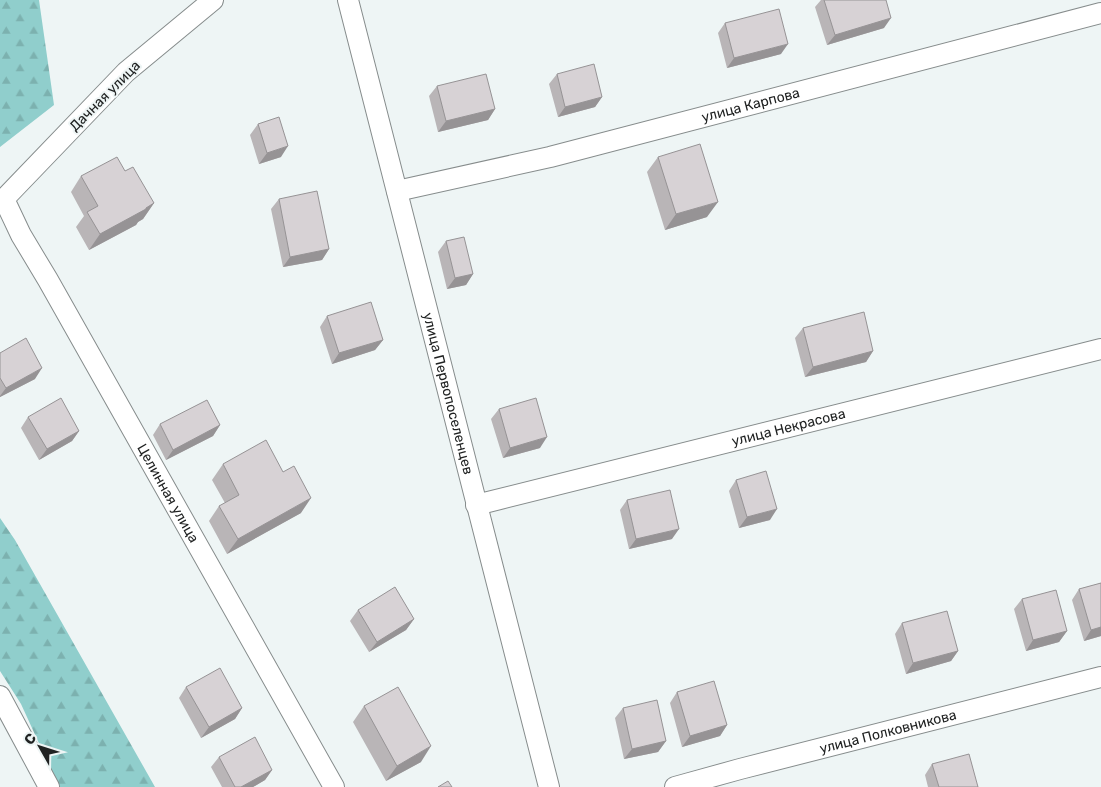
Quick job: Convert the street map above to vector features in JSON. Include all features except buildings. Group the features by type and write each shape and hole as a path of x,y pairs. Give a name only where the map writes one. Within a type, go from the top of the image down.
{"street":[{"name":"Дачная улица","path":"4,199 126,72 213,0"},
{"name":"улица Первопоселенцев","path":"348,0 549,787"},
{"name":"улица Карпова","path":"397,191 550,157 1101,13"},
{"name":"Целинная улица","path":"4,199 20,234 48,280 334,787"},
{"name":"улица Некрасова","path":"476,505 1101,350"},
{"name":"улица Полковникова","path":"675,787 1101,677"},
{"path":"0,696 49,787"}],"green space":[{"path":"0,0 39,0 54,105 0,147"},
{"path":"0,518 15,540 155,787 59,787 21,704 0,671"}]}
